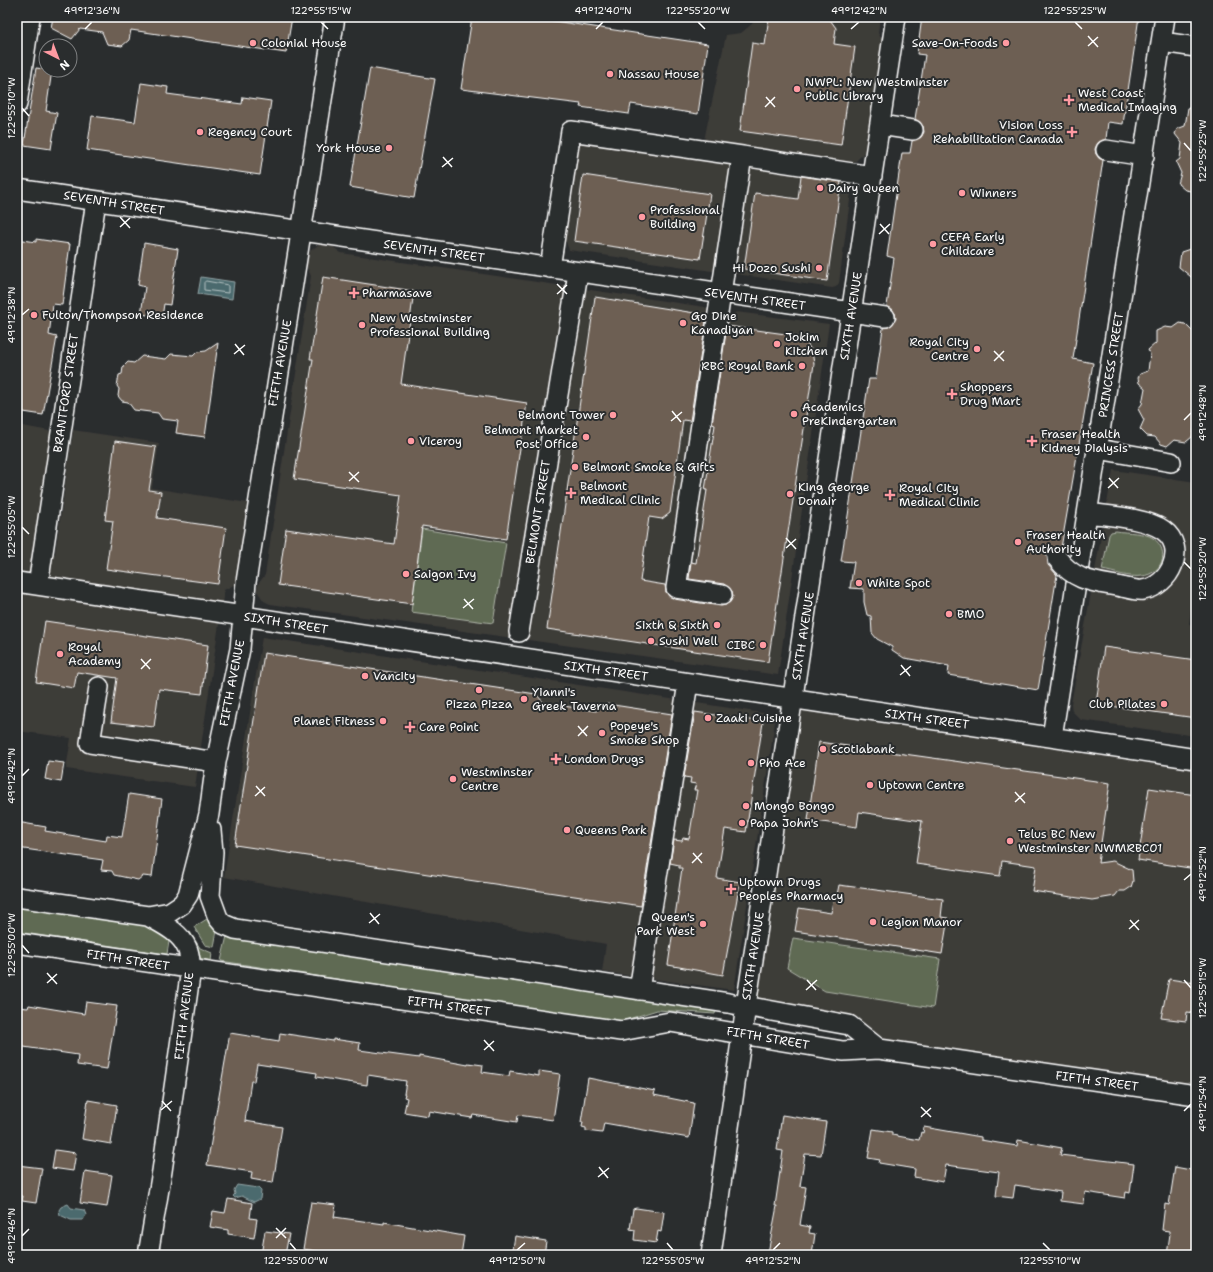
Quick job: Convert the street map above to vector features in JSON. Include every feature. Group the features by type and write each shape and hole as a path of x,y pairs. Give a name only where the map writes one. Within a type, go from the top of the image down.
{"street":[{"path":"17,104 30,17"},
{"name":"FIFTH AVENUE","path":"148,916 170,912 182,904 188,895 210,814 216,762 240,649 246,582 260,505 273,407 335,17"},
{"name":"SIXTH AVENUE","path":"711,1255 746,1006 896,17"},
{"name":"PRINCESS STREET","path":"1052,737 1165,17"},
{"path":"1162,42 1196,47"},
{"path":"880,125 913,130"},
{"path":"550,268 571,131 872,176"},
{"path":"1106,150 1144,156"},
{"path":"722,595 676,588 742,156"},
{"name":"SEVENTH STREET","path":"17,189 578,273 885,317"},
{"name":"BRANTFORD STREET","path":"38,585 96,200"},
{"name":"BELMONT STREET","path":"518,632 578,273"},
{"path":"1098,449 1171,462"},
{"path":"1057,558 1072,574 1086,581 1143,591 1160,584 1174,566 1175,547 1164,531 1148,523 1088,513"},
{"name":"SIXTH STREET","path":"17,582 688,684 1196,759"},
{"path":"639,990 688,684"},
{"path":"99,687 90,743 216,762"},
{"path":"210,814 213,852 210,896 218,918 223,924 235,929 746,1006 849,1025 879,1049"},
{"path":"17,897 148,916"},
{"name":"FIFTH AVENUE","path":"148,916 168,927 183,942 188,951 191,969 162,1171 148,1255"},
{"name":"FIFTH STREET","path":"17,943 621,1031 670,1022 843,1051 879,1049 1196,1095"}],"shaded area":[{"path":"755,17 880,17 878,33 883,41 866,151 855,162 839,283 836,287 832,288 736,274 733,271 717,269 712,271 569,250 566,242 554,241 571,131 702,150 726,35 741,33 752,24"},
{"path":"321,243 331,245 341,253 705,307 709,310 712,316 727,319 736,312 829,324 778,675 270,604 264,601 257,591 258,584 265,575 311,276 306,265 310,251"},
{"path":"17,425 55,432 35,552 55,554 73,430 159,443 152,488 248,503 237,580 234,585 224,590 195,787 66,769 71,738 17,731"},
{"path":"1113,470 1196,482 1196,573 1189,624 1196,625 1196,736 1081,720 1072,711 1071,704"},
{"path":"262,637 776,715 734,990 602,972 606,944 224,877"},
{"path":"793,699 1196,759 1196,1095 879,1049 849,1025 746,1006"}],"green space":[{"path":"422,529 506,543 493,623 411,612"},
{"path":"1116,531 1149,536 1159,543 1163,555 1159,567 1155,571 1142,576 1127,576 1102,570 1109,535 1111,532"},
{"path":"17,903 148,922 170,935 167,954 17,932"},
{"path":"207,919 217,930 214,947 205,945 194,927"},
{"path":"190,932 200,948 212,953 211,961 200,958"},
{"path":"227,936 716,1009 715,1014 657,1010 619,1022 605,1021 221,961"},
{"path":"793,938 940,959 933,1008 825,991 787,968"}],"water":[{"path":"201,277 234,282 232,299 198,294"},
{"path":"237,1185 258,1188 261,1191 260,1199 254,1202 242,1196 235,1198 233,1196"},
{"path":"68,1204 71,1208 84,1210 86,1215 83,1220 71,1220 60,1215 59,1210 61,1207"}],"building":[{"name":"Colonial House","path":"53,17 292,17 286,53 131,30 129,40 122,46 107,44 102,32 80,29 73,38 70,38 51,28"},
{"name":"Nassau House","path":"472,17 527,17 708,44 698,114 631,104 629,114 580,107 581,104 461,89"},
{"name":"NWPL: New Westminster Public Library","path":"769,17 828,17 836,28 834,44 855,47 841,145 740,131 752,43 765,45"},
{"name":"Royal City Centre","path":"922,17 1139,17 1123,124 1108,122 1106,139 1098,143 1095,149 1096,154 1103,160 1073,359 1093,363 1061,548 1055,547 1050,550 1047,555 1048,565 1057,575 1038,690 948,675 949,666 904,658 892,650 892,647 877,639 872,633 871,616 867,615 864,602 864,589 850,588 854,562 841,561 869,379 876,379 883,328 889,327 896,319 895,313 887,306 894,258 887,256 902,153 910,153 912,141 921,137 924,132 923,126 915,119 925,55 917,54"},
{"path":"36,68 38,68 38,78 51,78 46,111 57,113 51,149 24,145"},
{"name":"York House","path":"370,68 435,79 414,198 350,187"},
{"name":"Regency Court","path":"141,83 168,87 167,94 242,104 243,97 271,101 260,175 87,150 92,116 135,122"},
{"path":"1188,108 1196,109 1196,192 1185,190 1178,184 1181,173 1176,162 1180,159 1182,143 1175,134 1177,129 1185,126"},
{"name":"Professional Building","path":"583,175 710,194 700,259 574,241"},
{"path":"801,176 841,182 827,281 744,269 755,193 798,199"},
{"path":"17,239 36,242 36,239 70,244 62,305 53,304 49,335 57,337 43,415 17,411"},
{"path":"144,243 178,249 170,305 164,304 162,317 141,314 145,287 138,285"},
{"path":"1196,247 1196,281 1179,267 1181,252"},
{"name":"Viceroy","path":"323,277 414,291 401,384 527,403 506,539 422,526 412,604 278,585 286,529 394,544 401,495 294,479 313,359 310,359"},
{"path":"595,297 707,315 690,421 683,420 670,513 662,519 649,517 640,581 665,585 666,592 674,599 721,606 726,605 733,597 732,591 724,584 689,579 691,562 696,563 707,490 705,490 715,425 712,424 727,326 793,335 805,341 812,351 814,364 768,662 547,629"},
{"path":"1180,323 1185,324 1192,331 1196,332 1196,423 1192,437 1186,442 1174,440 1167,446 1161,444 1155,437 1147,436 1140,429 1144,420 1138,409 1142,404 1145,388 1139,383 1138,378 1140,374 1148,371 1150,354 1148,350 1156,343 1156,331 1165,327 1173,328"},
{"path":"218,343 205,437 176,433 178,421 162,419 158,413 134,410 128,402 122,401 118,396 119,389 117,386 119,375 122,374 123,367 128,362 134,363 142,356 166,359 171,354 193,356 197,352 206,351"},
{"path":"115,441 156,447 149,490 161,492 157,518 226,528 218,584 106,569 113,521 105,520"},
{"path":"45,621 208,645 202,694 159,689 154,727 111,722 117,678 77,672 74,688 36,682"},
{"path":"1104,647 1196,660 1196,718 1096,704"},
{"name":"Westminster Centre","path":"264,653 536,694 544,703 596,711 607,704 672,714 641,906 235,845"},
{"path":"695,712 763,722 746,832 725,829 717,878 740,882 723,975 668,965 682,868 679,868 679,865 670,863 674,840 682,841 683,838 689,839 697,790 694,790 696,784 690,783 691,778 684,777"},
{"name":"Telus BC New Westminster NWMRBC01","path":"819,742 1110,783 1098,863 1113,861 1132,870 1133,881 1131,887 1125,891 1119,891 1115,896 1092,900 1032,891 1036,866 1002,861 1000,876 916,864 922,821 859,812 857,827 808,820"},
{"path":"48,761 64,763 61,782 45,779"},
{"path":"1149,788 1196,795 1196,869 1138,860"},
{"path":"129,794 162,799 152,877 143,876 138,880 114,875 112,871 101,870 103,860 17,848 17,822 46,827 45,831 106,841 107,835 122,837"},
{"name":"Legion Manor","path":"839,885 943,899 941,917 948,918 942,954 795,931 799,908 831,913 834,894 837,895"},
{"path":"1169,979 1196,983 1196,1013 1187,1012 1186,1021 1161,1018"},
{"path":"86,1002 117,1006 107,1069 77,1065 78,1055 17,1046 17,1007 28,1008 29,1005 84,1014"},
{"path":"230,1033 279,1041 280,1033 333,1041 333,1039 360,1043 359,1050 419,1058 419,1056 468,1065 468,1063 483,1065 482,1072 509,1076 510,1071 539,1076 539,1071 560,1074 553,1120 518,1115 517,1122 473,1115 472,1118 429,1111 428,1116 404,1112 407,1098 404,1097 406,1081 368,1075 367,1085 316,1077 317,1073 257,1064 254,1081 251,1081 245,1121 282,1127 273,1183 251,1179 252,1172 207,1165"},
{"path":"588,1078 655,1091 654,1095 694,1103 689,1138 604,1123 602,1133 586,1131 586,1128 582,1127 583,1122 581,1122"},
{"path":"88,1100 117,1105 111,1144 82,1139"},
{"path":"782,1115 826,1122 821,1155 805,1154 800,1186 806,1187 800,1225 810,1227 809,1233 815,1234 812,1255 782,1255 768,1253 777,1206 775,1206 783,1151 777,1150"},
{"path":"924,1127 981,1137 981,1140 1017,1146 1018,1140 1062,1148 1060,1155 1134,1164 1130,1193 1126,1192 1125,1198 1085,1192 1084,1204 1060,1201 1061,1192 1015,1185 1013,1198 996,1196 999,1172 946,1165 943,1182 914,1177 915,1169 879,1163 880,1160 868,1158 873,1129 892,1132 892,1135 919,1140 921,1132 923,1133"},
{"path":"55,1150 76,1153 73,1171 52,1168"},
{"path":"17,1165 42,1168 36,1203 22,1201 23,1196 17,1196"},
{"path":"1175,1167 1196,1171 1196,1255 1167,1255 1170,1234 1169,1231 1162,1230 1165,1204 1169,1205"},
{"path":"85,1171 112,1175 107,1207 80,1203"},
{"path":"228,1199 252,1203 250,1218 257,1219 254,1238 228,1234 228,1230 210,1227 213,1211 225,1213"},
{"path":"311,1202 336,1205 334,1217 384,1224 384,1222 464,1236 461,1255 342,1255 303,1249"},
{"path":"636,1208 664,1212 661,1232 658,1231 656,1243 634,1240 635,1230 630,1229 633,1209"},
{"path":"265,1231 289,1234 285,1255 261,1255"},
{"path":"515,1236 546,1241 544,1255 512,1255"}],"place":[{"name":"Colonial House","path":"253,43"},
{"name":"Save-On-Foods","path":"1006,43"},
{"name":"Nassau House","path":"610,74"},
{"name":"NWPL: New Westminster Public Library","path":"797,89"},
{"name":"West Coast Medical Imaging","path":"1069,100"},
{"name":"Regency Court","path":"200,132"},
{"name":"Vision Loss Rehabilitation Canada","path":"1072,132"},
{"name":"York House","path":"389,148"},
{"name":"Dairy Queen","path":"820,188"},
{"name":"Winners","path":"962,193"},
{"name":"Professional Building","path":"642,217"},
{"name":"CEFA Early Childcare","path":"933,244"},
{"name":"Hi Dozo Sushi","path":"819,268"},
{"name":"Pharmasave","path":"354,293"},
{"name":"Fulton/Thompson Residence","path":"34,315"},
{"name":"Go Dine Kanadiyan","path":"683,323"},
{"name":"New Westminster Professional Building","path":"362,325"},
{"name":"Jokim Kitchen","path":"777,344"},
{"name":"Royal City Centre","path":"977,349"},
{"name":"RBC Royal Bank","path":"802,366"},
{"name":"Shoppers Drug Mart","path":"952,394"},
{"name":"Academics PreKindergarten","path":"794,414"},
{"name":"Belmont Tower","path":"613,415"},
{"name":"Belmont Market Post Office","path":"586,437"},
{"name":"Viceroy","path":"411,441"},
{"name":"Fraser Health Kidney Dialysis","path":"1032,441"},
{"name":"Belmont Smoke & Gifts","path":"575,467"},
{"name":"Belmont Medical Clinic","path":"571,493"},
{"name":"King George Donair","path":"790,494"},
{"name":"Royal City Medical Clinic","path":"890,495"},
{"name":"Fraser Health Authority","path":"1018,542"},
{"name":"Saigon Ivy","path":"406,574"},
{"name":"White Spot","path":"859,583"},
{"name":"BMO","path":"949,614"},
{"name":"Sixth & Sixth","path":"717,625"},
{"name":"Sushi Well","path":"651,641"},
{"name":"CIBC","path":"763,645"},
{"name":"Royal Academy","path":"60,654"},
{"name":"Vancity","path":"365,676"},
{"name":"Pizza Pizza","path":"479,690"},
{"name":"Yianni's Greek Taverna","path":"524,699"},
{"name":"Club Pilates","path":"1164,704"},
{"name":"Zaaki Cuisine","path":"708,718"},
{"name":"Planet Fitness","path":"383,721"},
{"name":"Care Point","path":"410,727"},
{"name":"Popeye's Smoke Shop","path":"602,733"},
{"name":"Scotiabank","path":"823,749"},
{"name":"London Drugs","path":"556,759"},
{"name":"Pho Ace","path":"751,763"},
{"name":"Westminster Centre","path":"453,779"},
{"name":"Uptown Centre","path":"870,785"},
{"name":"Mongo Bongo","path":"746,806"},
{"name":"Papa John's","path":"742,823"},
{"name":"Queens Park","path":"567,830"},
{"name":"Telus BC New Westminster NWMRBC01","path":"1010,841"},
{"name":"Uptown Drugs Peoples Pharmacy","path":"731,889"},
{"name":"Legion Manor","path":"873,922"},
{"name":"Queen's Park West","path":"703,924"}]}
